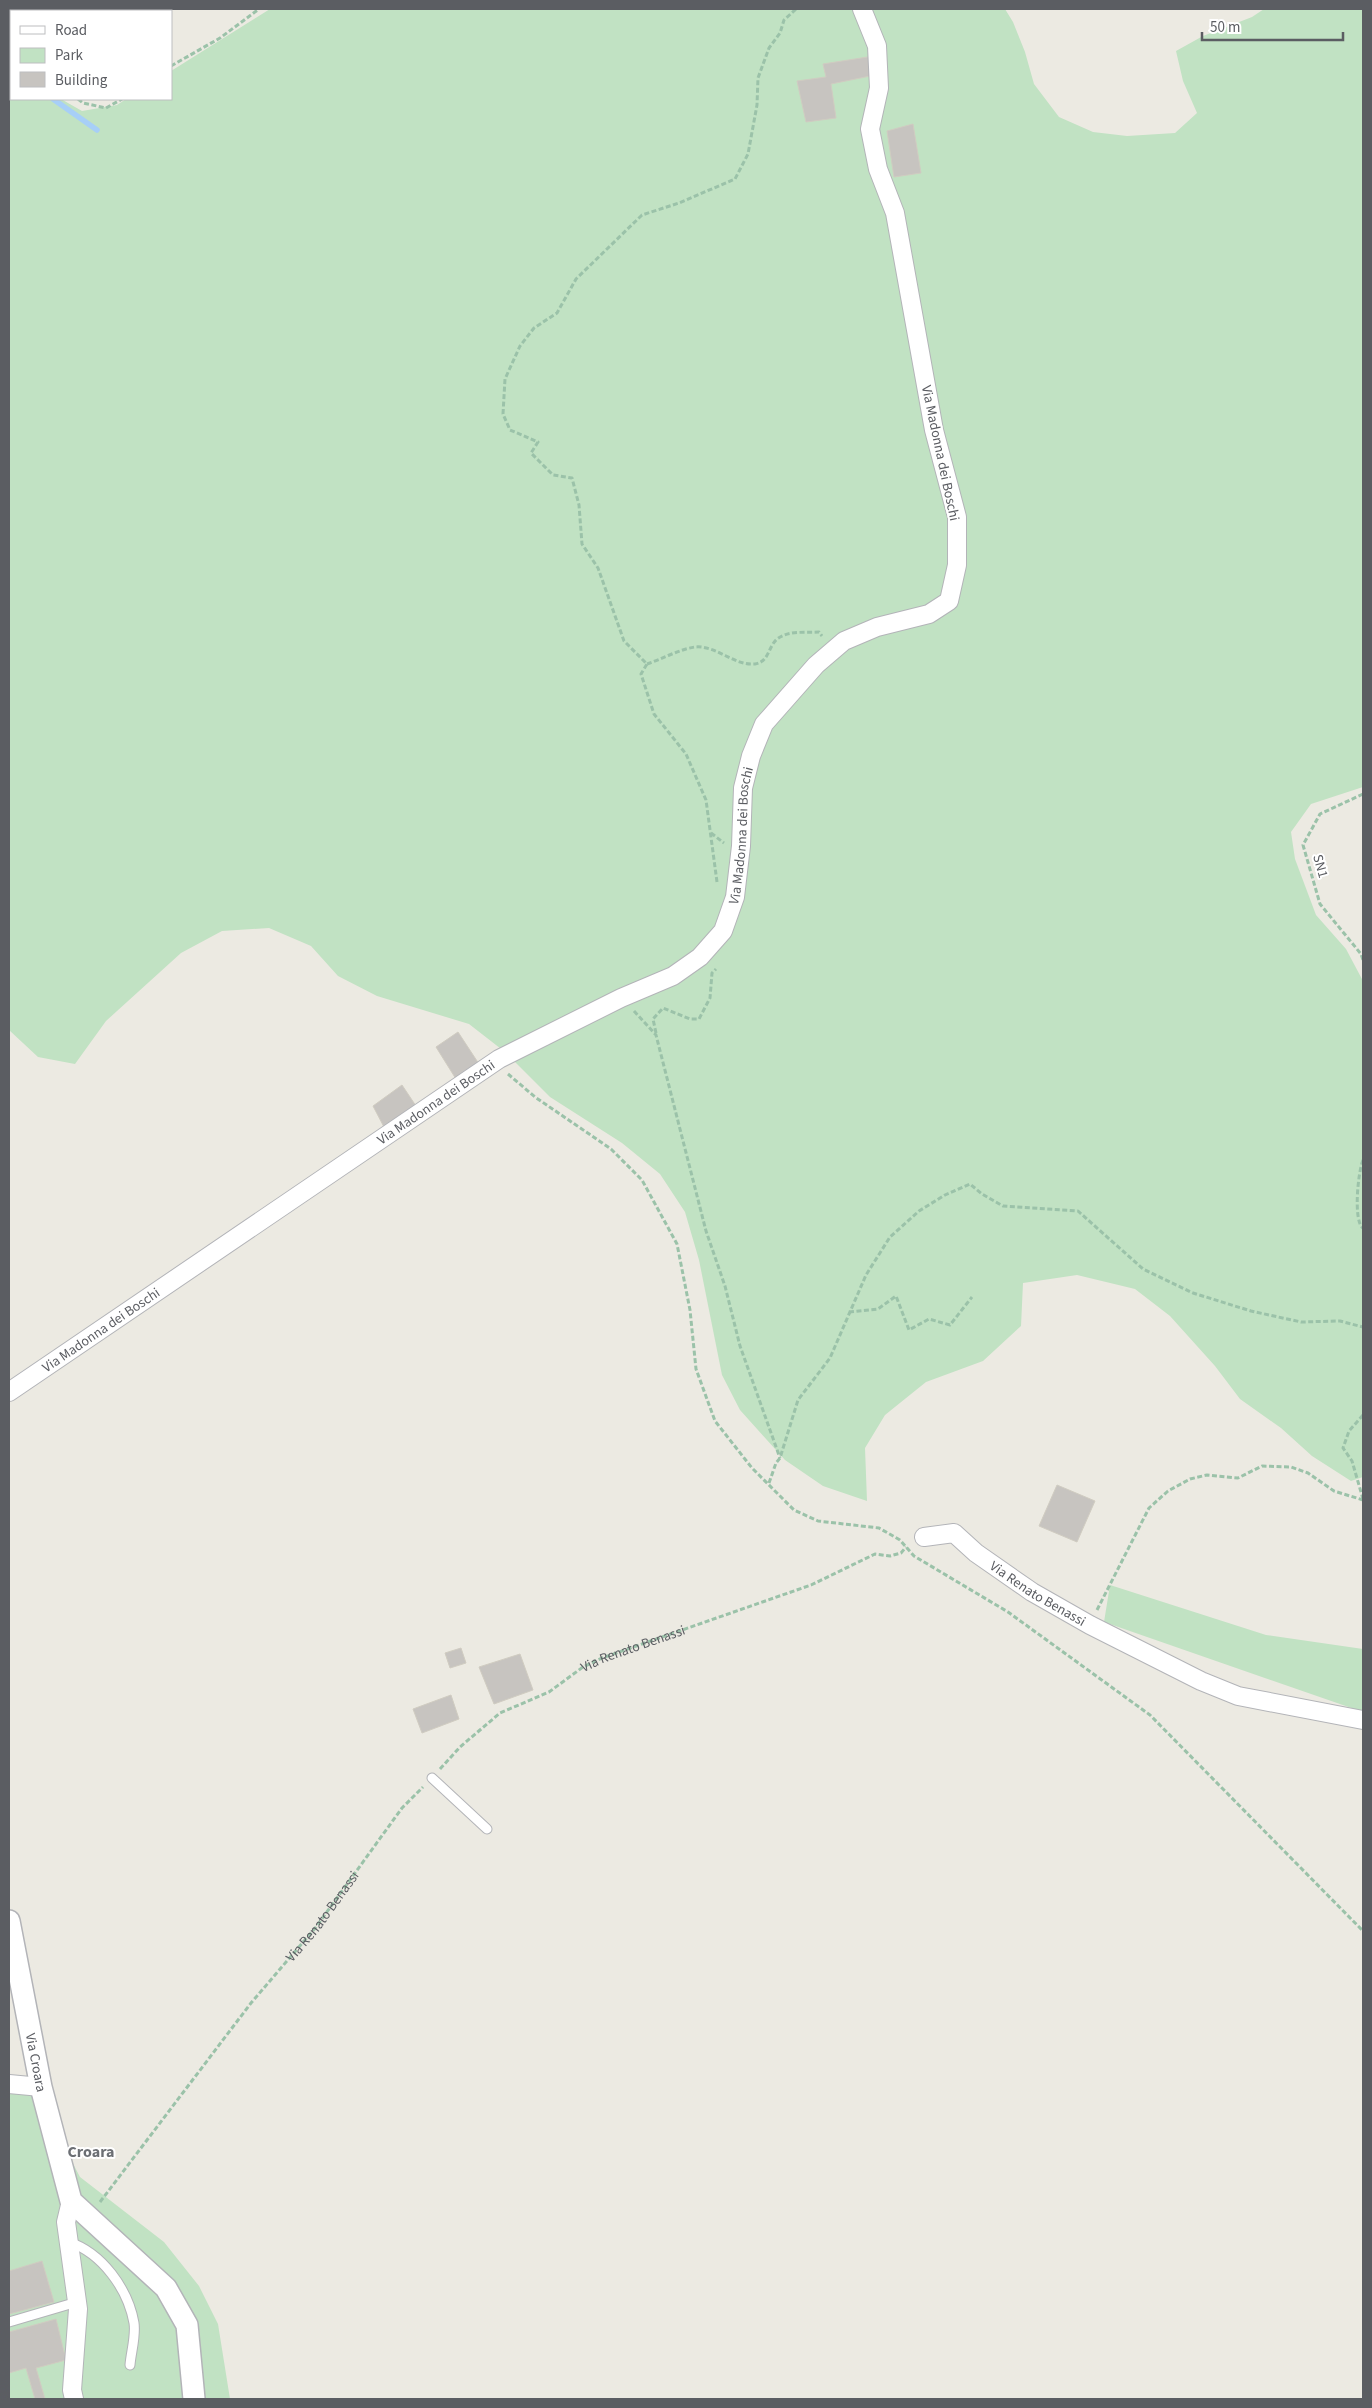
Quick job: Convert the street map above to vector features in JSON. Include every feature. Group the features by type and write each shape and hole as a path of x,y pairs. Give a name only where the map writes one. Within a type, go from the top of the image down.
{"street":[{"name":"Via Madonna dei Boschi","path":"9,1392 500,1059 621,998 673,976 700,957 723,931 735,897 741,846 743,788 751,756 764,724 816,665 844,641 877,628 930,614 949,602 957,565 957,517 934,430 895,213 878,169 870,129 879,88 877,46 862,9"},
{"name":"Via Renato Benassi","path":"924,1537 954,1533 976,1553 1032,1592 1090,1625 1200,1681 1238,1696 1363,1720"},
{"name":"Via Croara","path":"9,1920 41,2087 72,2201 88,2218 166,2288 186,2325 194,2399"},
{"path":"9,2084 41,2087"},
{"name":"Via Croara","path":"72,2201 66,2222 77,2302 72,2390 74,2399"}],"lane":[{"path":"432,1778 487,1829"},
{"path":"69,2242 84,2247 102,2262 116,2281 129,2306 134,2324 130,2365"},
{"path":"9,2322 77,2302"}],"path":[{"path":"172,65 220,38 259,9"},
{"path":"647,664 624,641 598,568 582,544 578,505 572,478 553,475 531,453 538,442 510,430 503,414 505,379 520,346 534,328 557,313 576,279 642,215 686,200 735,178 748,154 757,105 758,78 769,48 780,32 784,20 796,9"},
{"path":"79,100 83,103 106,108 120,100"},
{"path":"718,884 706,800 686,754 654,714 642,674 647,664 696,647 724,654 741,662 755,664 764,660 776,640 791,633 818,632 836,648"},
{"name":"SN1","path":"1363,794 1320,814 1303,845 1320,904 1361,954 1363,960"},
{"path":"708,948 720,958 721,962 712,973 710,998 700,1019 690,1019 664,1008 653,1019 706,1231 724,1286 740,1346 780,1458"},
{"path":"621,998 656,1035"},
{"path":"500,1059 509,1076 535,1097 611,1149 642,1180 676,1244 690,1310 696,1369 715,1421 752,1468 794,1510 818,1521 878,1528 900,1540 914,1556 1008,1612 1150,1715 1363,1931"},
{"path":"1363,1160 1356,1216 1360,1226 1363,1228"},
{"path":"769,1484 776,1463 780,1458 798,1400 830,1358 866,1275 890,1237 926,1207 945,1195 970,1184 982,1194 1003,1206 1078,1211 1143,1269 1193,1293 1251,1311 1301,1322 1340,1321 1363,1327"},
{"path":"849,1312 878,1309 896,1296 909,1330 929,1319 950,1325 972,1297"},
{"path":"1363,1415 1350,1431 1343,1448 1352,1461 1363,1499"},
{"path":"1090,1625 1149,1508 1168,1491 1190,1479 1207,1475 1238,1478 1262,1466 1291,1467 1308,1473 1334,1491 1363,1499"},
{"name":"Via Renato Benassi","path":"88,2218 251,2003 316,1927 402,1808 460,1747 500,1713 549,1692 583,1666 602,1658 811,1585 875,1554 890,1556 901,1553 912,1539 924,1537"}],"green space":[{"path":"270,9 1005,9 1013,22 1025,52 1034,84 1059,117 1093,132 1127,136 1175,133 1197,113 1183,81 1176,51 1203,36 1252,17 1264,9 1363,9 1363,787 1311,804 1291,832 1295,859 1316,915 1346,949 1363,981 1363,1477 1351,1481 1312,1456 1281,1428 1240,1399 1215,1366 1170,1316 1135,1289 1077,1275 1023,1283 1021,1326 983,1361 926,1382 885,1415 865,1448 867,1501 823,1486 785,1460 740,1410 722,1375 699,1260 685,1212 660,1174 622,1143 550,1097 505,1052 469,1024 377,996 338,976 311,946 269,928 222,931 181,953 106,1021 75,1064 38,1057 9,1030 9,42 10,100 63,100 82,111 117,105 124,100 172,100 172,70"},
{"path":"1110,1585 1266,1635 1363,1649 1363,1712 1104,1622"},
{"path":"49,2076 60,2139 80,2177 164,2242 199,2286 218,2324 230,2399 9,2399 9,2078"}],"building":[{"path":"874,56 875,75 831,84 836,118 806,122 797,81 826,77 823,64"},
{"path":"913,124 921,173 894,177 887,131"},
{"path":"458,1032 479,1064 456,1079 436,1047"},
{"path":"402,1085 416,1106 384,1127 373,1106"},
{"path":"1057,1485 1095,1501 1077,1542 1039,1526"},
{"path":"461,1648 466,1663 450,1668 445,1653"},
{"path":"520,1654 533,1690 494,1704 479,1667"},
{"path":"451,1695 459,1719 422,1733 413,1709"},
{"path":"42,2261 54,2302 9,2314 9,2271"},
{"path":"56,2319 66,2360 36,2368 45,2399 35,2399 26,2368 9,2373 9,2332"}],"waterway":[{"path":"54,100 97,130"}],"district":[{"name":"Croara","path":"91,2151"}]}
